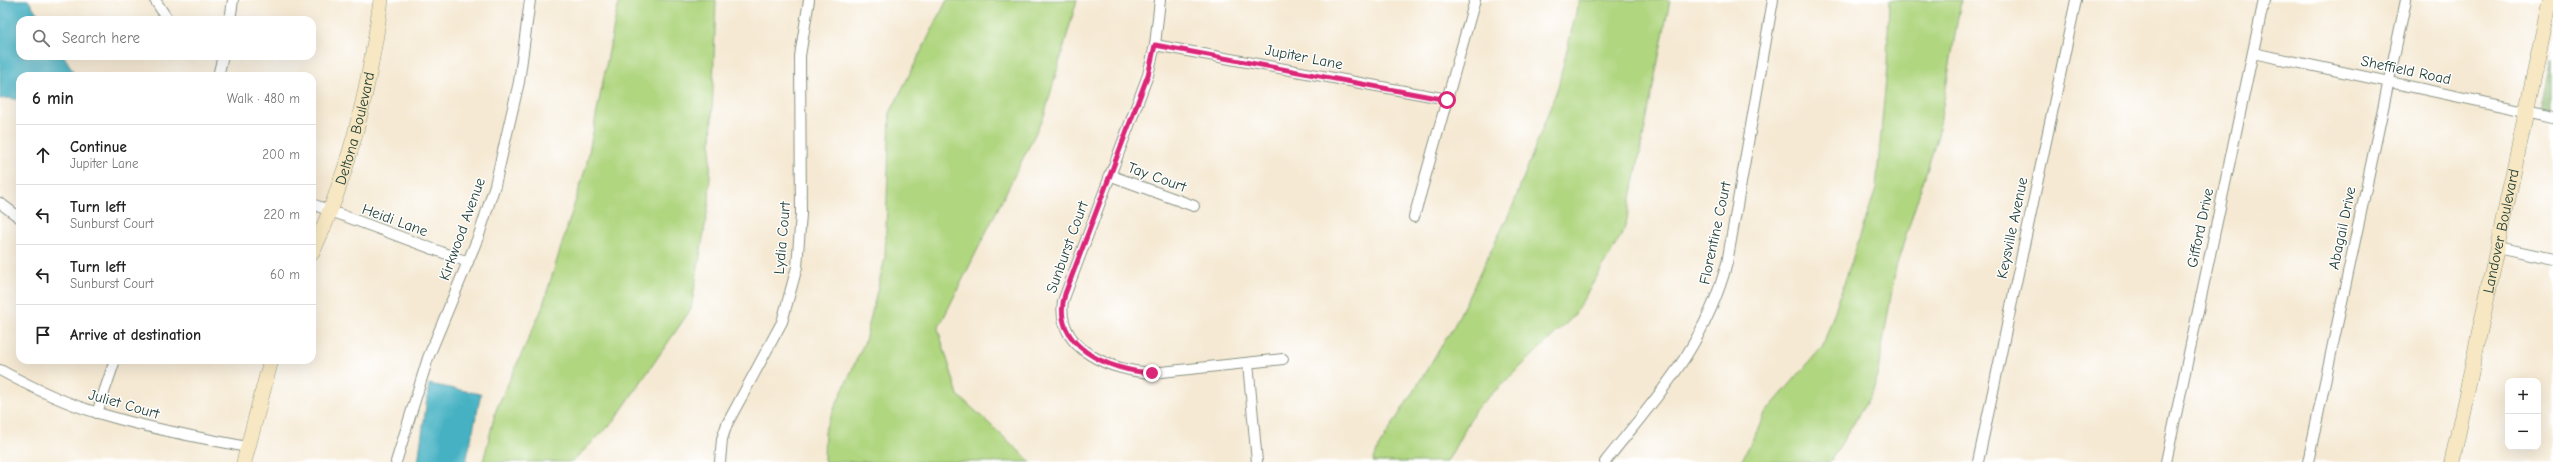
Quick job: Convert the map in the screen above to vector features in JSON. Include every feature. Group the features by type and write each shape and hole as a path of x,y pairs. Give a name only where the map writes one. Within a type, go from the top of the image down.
{"street":[{"path":"155,0 165,16"},
{"path":"231,16 233,0"},
{"name":"Deltona Boulevard","path":"316,244 330,211 365,93 381,0"},
{"name":"Kirkwood Avenue","path":"396,462 428,358 468,262 490,200 508,134 519,82 530,0"},
{"name":"Lydia Court","path":"720,462 722,439 727,424 782,322 797,267 801,214 800,56 809,0"},
{"name":"Sunburst Court","path":"1160,0 1155,45 1148,75 1109,175 1063,301 1062,321 1069,337 1076,345 1106,363 1136,372 1152,373 1282,359"},
{"path":"1414,217 1475,0"},
{"name":"Florentine Court","path":"1605,462 1684,362 1710,315 1720,288 1729,255 1773,0"},
{"name":"Keysville Avenue","path":"1978,462 2076,0"},
{"name":"Gifford Drive","path":"2166,462 2264,0"},
{"name":"Abagail Drive","path":"2308,462 2406,0"},
{"name":"Landover Boulevard","path":"2452,462 2550,0"},
{"name":"Jupiter Lane","path":"1155,45 1447,100"},
{"name":"Sheffield Road","path":"2253,53 2553,117"},
{"path":"219,72 222,60"},
{"name":"Tay Court","path":"1109,175 1194,206"},
{"path":"0,203 16,215"},
{"name":"Heidi Lane","path":"316,206 468,262"},
{"path":"2498,247 2553,259"},
{"path":"1248,363 1257,462"},
{"path":"96,413 114,364"},
{"path":"244,462 270,364"},
{"name":"Juliet Court","path":"0,370 59,399 96,413 164,431 247,447"}],"green space":[{"path":"619,0 716,0 709,202 691,309 614,421 572,462 483,462 496,410 541,311 586,167"},
{"path":"947,0 1077,0 1044,116 938,329 958,395 1031,462 826,462 824,461 825,429 865,341 885,258 890,113"},
{"path":"1579,0 1670,0 1625,229 1573,317 1475,410 1447,462 1373,462 1378,448 1454,326 1512,208 1558,87"},
{"path":"1889,0 1961,0 1938,135 1896,267 1875,388 1830,462 1741,462 1766,412 1823,346 1876,189 1887,67"},
{"path":"2553,57 2553,112 2542,110"}],"water":[{"path":"0,0 28,0 39,16 16,16 16,60 66,60 74,72 16,72 16,100 11,98 0,99"},
{"path":"429,384 481,394 466,462 418,462"}],"route":[{"path":"1152,373 1136,372 1119,368 1106,363 1076,345 1069,337 1065,329 1062,321 1062,310 1065,294 1148,75 1155,45 1447,100"}]}
